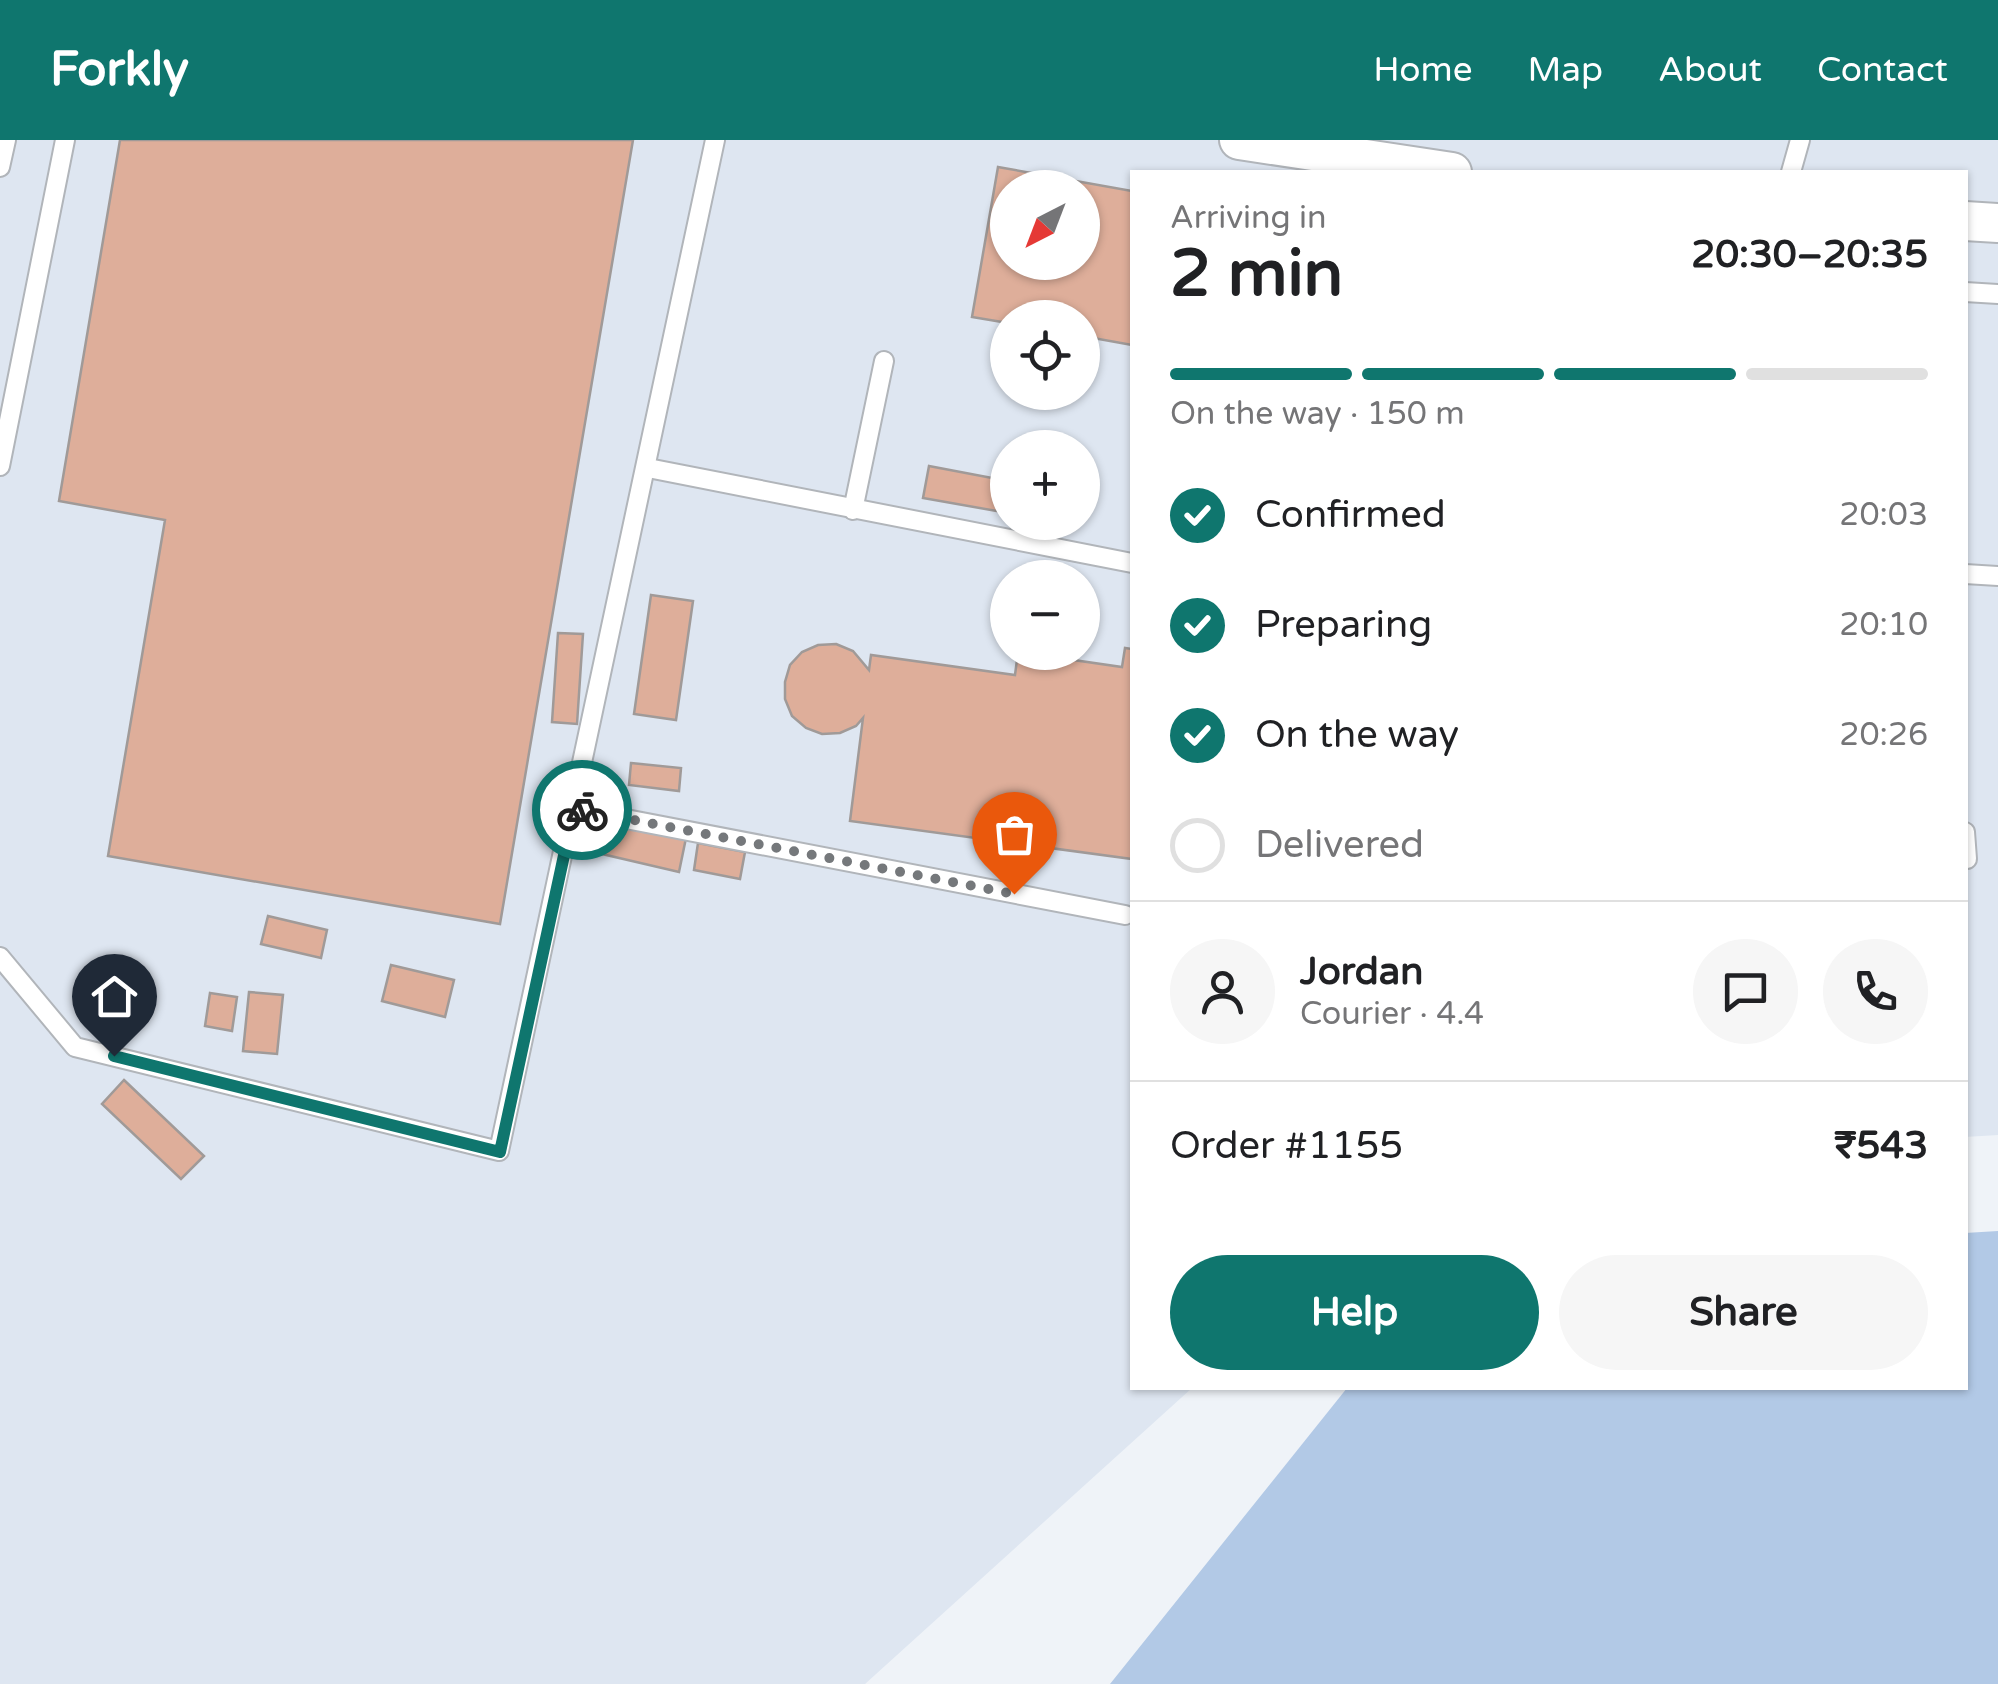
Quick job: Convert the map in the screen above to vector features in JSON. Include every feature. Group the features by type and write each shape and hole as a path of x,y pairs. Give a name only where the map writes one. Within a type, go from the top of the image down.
{"street":[{"path":"1239,140 1439,170"},
{"path":"1968,222 1998,223"}],"lane":[{"path":"0,168 6,140"},
{"path":"0,466 65,140"},
{"path":"0,957 75,1047 500,1152 715,140"},
{"path":"1792,170 1800,140"},
{"path":"1968,292 1998,294"},
{"path":"852,510 884,361"},
{"path":"648,468 1130,563"},
{"path":"1968,574 1998,576"},
{"path":"574,809 1124,916"}],"shaded area":[{"path":"0,140 1998,140 1998,1135 1968,1137 1968,170 1130,170 1130,1390 1190,1390 865,1684 0,1684"},
{"path":"1998,1231 1998,1684 1110,1684 1345,1390 1968,1390 1968,1233"}],"building":[{"path":"120,140 633,140 500,924 108,856 165,520 59,501"},
{"path":"1100,185 1130,191 1130,345 1100,339 1100,300 990,300 990,320 972,317 990,213 990,280 1100,280"},
{"path":"929,466 990,478 990,510 923,498"},
{"path":"651,595 693,601 676,720 634,714"},
{"path":"558,633 583,634 577,724 552,722"},
{"path":"836,644 853,651 869,670 871,655 1015,675 1016,670 1100,670 1100,664 1122,667 1125,648 1130,649 1130,859 850,821 863,718 840,733 822,734 806,728 792,716 785,699 785,682 790,665 802,652 818,645"},
{"path":"631,763 681,768 679,791 629,785"},
{"path":"609,821 686,838 679,872 602,854"},
{"path":"698,843 745,852 740,879 694,870"},
{"path":"268,916 327,930 321,958 261,944"},
{"path":"391,965 454,980 445,1017 382,1001"},
{"path":"249,992 283,995 277,1054 243,1051"},
{"path":"210,993 237,997 232,1031 205,1026"},
{"path":"124,1080 204,1156 181,1179 102,1104"}],"way so far":[{"path":"582,810 1014,894"}],"route":[{"path":"114,1056 500,1152 574,809 582,810"}]}
